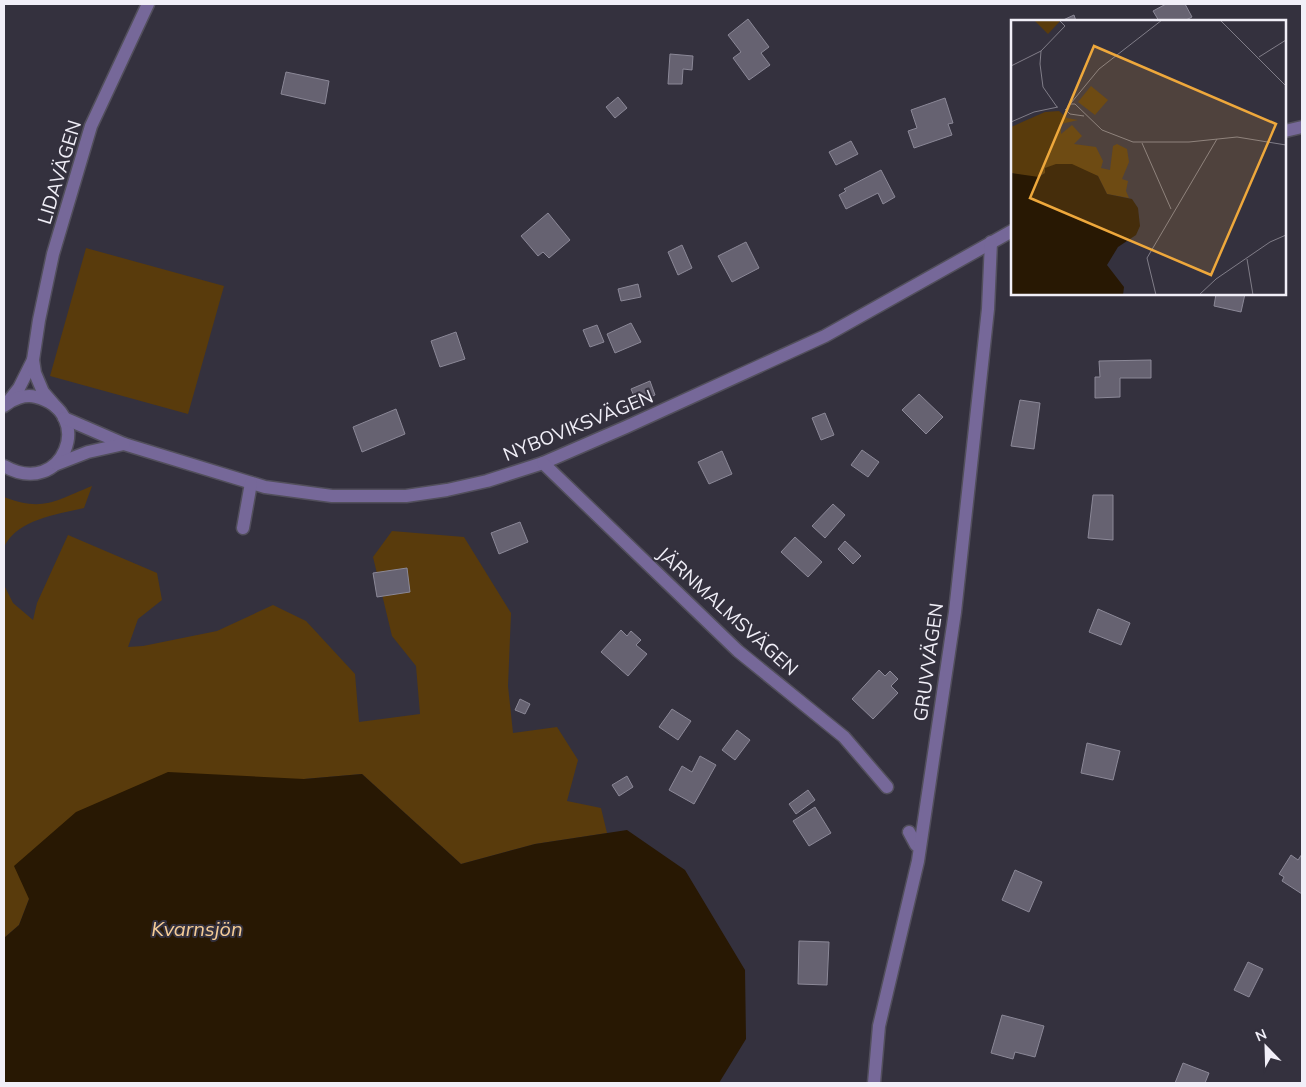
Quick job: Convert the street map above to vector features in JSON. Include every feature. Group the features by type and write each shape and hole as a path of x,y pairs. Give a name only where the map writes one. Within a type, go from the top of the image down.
{"street":[{"name":"LIDAVÄGEN","path":"64,418 44,392 35,373 33,360 39,320 53,254 91,126 148,4"},
{"path":"1286,131 1302,127"},
{"name":"NYBOVIKSVÄGEN","path":"64,418 124,444 265,487 332,496 406,496 448,490 479,483 543,463 825,336 1011,232"},
{"name":"GRUVVÄGEN","path":"874,1083 879,1026 918,861 954,612 988,309 991,242"},
{"name":"LIDAVÄGEN","path":"5,405 19,388 33,360"},
{"path":"5,405 19,398 32,396 45,400 56,407"},
{"path":"54,466 68,444 68,431 64,418"},
{"name":"NYBOVIKSVÄGEN","path":"4,466 15,472 28,475 42,473 88,452 124,444"},
{"name":"JÄRNMALMSVÄGEN","path":"543,463 738,650 844,737 887,788"},
{"path":"243,528 251,483"},
{"path":"909,832 916,845"}],"shaded area":[{"path":"86,248 224,286 188,414 50,376"},
{"path":"92,486 84,508 50,516 28,524 18,530 4,547 4,497 29,504 49,503"},
{"path":"392,531 464,537 511,613 508,686 513,733 557,727 578,760 567,801 601,808 607,833 535,844 461,864 362,774 304,779 29,899 19,925 4,938 4,585 13,603 33,620 37,603 68,535 157,573 162,600 138,619 128,647 143,646 217,631 273,605 306,621 355,674 359,722 420,714 416,666 392,636 373,557"}],"water":[{"name":"Kvarnsjön","path":"168,772 304,779 362,774 461,864 535,844 627,830 685,870 745,970 746,1039 719,1083 4,1083 4,938 19,925 29,899 14,866 76,812"}],"building":[{"path":"1166,4 1185,4 1192,17 1186,20 1158,20 1153,11"},
{"path":"1074,15 1076,20 1063,20"},
{"path":"748,19 769,47 761,53 770,65 749,80 733,58 741,52 728,35"},
{"path":"670,54 693,56 692,70 683,69 682,84 668,84"},
{"path":"286,72 329,81 325,104 281,94"},
{"path":"618,97 627,108 615,118 606,107"},
{"path":"945,98 953,123 948,124 952,135 914,148 908,131 917,128 911,110"},
{"path":"851,141 858,154 836,165 829,152"},
{"path":"881,170 895,197 883,204 878,193 846,209 839,195 846,191 844,189"},
{"path":"548,213 570,240 549,258 543,252 538,256 521,236"},
{"path":"746,242 759,268 732,282 718,256"},
{"path":"682,245 692,268 678,275 668,252"},
{"path":"638,284 641,297 621,301 618,289"},
{"path":"1216,295 1245,295 1241,312 1214,306"},
{"path":"631,323 641,342 615,353 607,334"},
{"path":"597,325 604,342 590,347 583,330"},
{"path":"456,332 465,359 440,367 431,341"},
{"path":"1151,360 1151,378 1120,378 1120,397 1095,398 1095,377 1100,377 1099,361"},
{"path":"650,381 655,395 637,403 631,389"},
{"path":"919,394 943,417 926,434 902,410"},
{"path":"1020,400 1040,403 1034,449 1011,446"},
{"path":"396,409 405,434 362,452 353,427"},
{"path":"825,413 834,435 821,440 812,418"},
{"path":"862,450 879,462 868,477 851,465"},
{"path":"722,451 732,474 709,484 698,462"},
{"path":"1093,495 1113,495 1113,540 1088,538"},
{"path":"833,504 845,515 825,538 812,526"},
{"path":"520,522 528,542 499,554 491,533"},
{"path":"795,537 822,562 808,577 781,552"},
{"path":"845,541 861,556 853,564 838,549"},
{"path":"407,568 410,592 377,597 373,573"},
{"path":"1098,609 1130,623 1121,645 1089,632"},
{"path":"621,630 627,636 631,631 641,640 636,645 647,654 628,676 601,652"},
{"path":"879,670 885,676 890,671 898,679 891,686 898,693 873,719 852,699"},
{"path":"520,699 530,704 525,714 515,710"},
{"path":"672,709 691,721 678,740 659,727"},
{"path":"737,730 750,740 735,760 722,750"},
{"path":"1087,743 1120,751 1113,780 1081,773"},
{"path":"700,756 716,765 694,804 669,790 682,766 692,772"},
{"path":"627,776 633,787 619,796 612,785"},
{"path":"808,790 815,800 796,814 789,804"},
{"path":"815,807 831,833 809,846 793,821"},
{"path":"1302,854 1302,894 1282,881 1284,877 1279,874 1291,855 1298,860"},
{"path":"1015,870 1042,882 1029,912 1002,900"},
{"path":"799,941 829,942 827,985 798,984"},
{"path":"1248,962 1263,969 1249,997 1234,990"},
{"path":"1002,1015 1044,1026 1035,1057 1015,1052 1013,1059 991,1053"},
{"path":"1183,1063 1209,1073 1205,1083 1175,1083"}]}
